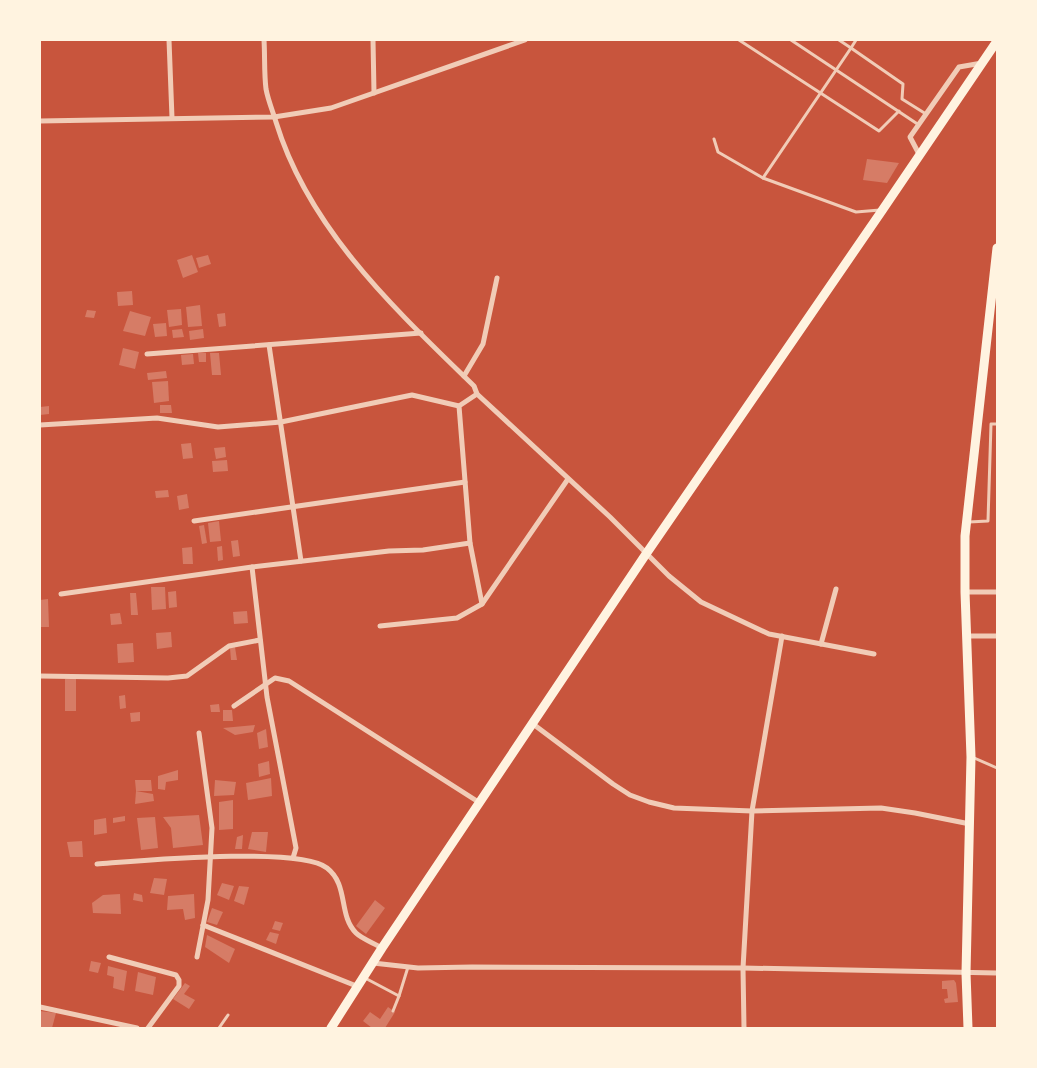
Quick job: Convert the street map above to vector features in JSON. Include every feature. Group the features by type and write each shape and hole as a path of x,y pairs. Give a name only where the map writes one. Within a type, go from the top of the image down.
{"main road":[{"path":"331,1028 382,948 646,554 884,209 997,41"},
{"path":"968,1028 966,973 971,757 965,592 966,522 994,289 997,248"}],"street":[{"path":"169,40 172,118"},
{"path":"264,40 266,90 282,143 301,183 336,240 421,334 474,386 477,394 610,517 669,576 701,602 769,634 874,654"},
{"path":"373,40 374,93"},
{"path":"40,121 274,117 330,108 525,40"},
{"path":"920,156 910,137 959,67 982,63"},
{"path":"464,376 483,344 497,278"},
{"path":"147,354 421,334"},
{"path":"270,345 301,561"},
{"path":"40,425 157,418 218,426 281,422 412,395 459,406 477,394"},
{"path":"459,406 470,543 482,604"},
{"path":"380,626 457,618 482,604 568,479"},
{"path":"194,521 465,482"},
{"path":"61,594 252,567 389,551 423,550 470,543"},
{"path":"252,567 266,684 296,848 293,858"},
{"path":"821,644 836,589"},
{"path":"965,592 997,592"},
{"path":"744,1028 743,968 752,811 782,636"},
{"path":"967,636 997,636"},
{"path":"40,676 168,678 187,676 229,646 260,640"},
{"path":"234,706 274,678 289,681 480,803"},
{"path":"533,724 630,795 674,808 752,811 882,808 970,824"},
{"path":"197,957 208,900 212,828 198,733"},
{"path":"97,864 211,857 293,858 322,865 329,869 339,882 349,924 357,934 382,948"},
{"path":"203,925 358,987"},
{"path":"109,957 176,975 180,980 179,986 148,1028"},
{"path":"373,963 408,967 743,968 997,973"},
{"path":"40,1007 137,1028"}],"lane":[{"path":"739,40 879,131 899,112"},
{"path":"791,40 919,125"},
{"path":"839,40 903,84 902,99 926,114"},
{"path":"763,178 856,40"},
{"path":"714,140 718,152 763,178 856,212 884,209"},
{"path":"966,522 988,521 991,424 997,424"},
{"path":"971,757 997,768"},
{"path":"393,1011 408,967"},
{"path":"364,977 399,996"},
{"path":"219,1028 228,1015"}],"building":[{"path":"867,159 899,163 887,183 863,180"},
{"path":"192,255 198,272 183,278 177,260"},
{"path":"208,255 211,264 199,268 196,258"},
{"path":"132,291 133,305 118,306 117,292"},
{"path":"200,305 202,326 188,327 186,307"},
{"path":"181,309 182,325 169,327 167,310"},
{"path":"87,310 96,311 94,318 85,317"},
{"path":"130,311 151,317 145,336 123,331"},
{"path":"225,313 226,326 219,327 217,314"},
{"path":"166,323 167,336 155,337 153,324"},
{"path":"182,329 184,337 173,338 172,330"},
{"path":"203,329 204,338 190,340 189,331"},
{"path":"123,348 139,352 135,369 119,365"},
{"path":"198,353 206,353 206,362 199,362"},
{"path":"210,353 219,353 221,375 212,375"},
{"path":"193,354 194,364 182,365 181,355"},
{"path":"166,371 167,378 148,380 147,373"},
{"path":"168,381 169,401 154,403 152,382"},
{"path":"160,405 171,405 172,413 160,413"},
{"path":"49,406 49,414 40,415 40,407"},
{"path":"191,443 193,458 183,459 181,444"},
{"path":"225,447 226,457 216,459 214,448"},
{"path":"227,460 228,471 213,472 212,461"},
{"path":"168,490 169,497 156,498 155,491"},
{"path":"187,494 189,508 179,510 177,496"},
{"path":"219,521 221,541 210,542 208,523"},
{"path":"204,525 207,543 202,544 199,526"},
{"path":"238,540 240,556 233,557 231,541"},
{"path":"222,546 223,560 218,561 217,547"},
{"path":"192,547 193,564 183,564 182,548"},
{"path":"151,587 165,587 166,609 152,610"},
{"path":"176,591 177,607 169,608 168,592"},
{"path":"130,593 136,593 138,615 131,615"},
{"path":"48,599 49,627 40,627 40,600"},
{"path":"247,611 248,623 234,624 233,612"},
{"path":"120,613 122,624 111,625 110,614"},
{"path":"171,632 172,647 157,649 156,633"},
{"path":"133,643 134,662 118,663 117,644"},
{"path":"235,647 237,660 231,660 230,648"},
{"path":"65,679 76,679 76,711 65,711"},
{"path":"125,695 126,708 120,709 119,696"},
{"path":"219,704 220,712 211,712 210,705"},
{"path":"223,710 232,710 233,721 223,721"},
{"path":"140,712 140,721 131,722 130,713"},
{"path":"255,725 253,732 235,735 223,728"},
{"path":"266,729 268,747 259,749 257,733"},
{"path":"269,761 270,774 259,777 258,764"},
{"path":"178,770 178,780 166,782 165,790 158,789 158,776"},
{"path":"271,778 272,796 248,800 246,783"},
{"path":"135,780 151,780 152,791 136,791"},
{"path":"215,780 236,782 234,795 214,796"},
{"path":"136,791 153,794 154,801 135,804"},
{"path":"233,800 233,829 219,830 219,802"},
{"path":"199,815 203,845 173,848 171,828 163,817"},
{"path":"125,816 125,821 113,823 113,818"},
{"path":"155,817 158,848 141,850 137,818"},
{"path":"106,818 107,833 94,835 94,820"},
{"path":"252,832 268,832 266,852 248,849"},
{"path":"243,835 242,849 235,849 237,837"},
{"path":"82,841 83,857 70,857 67,842"},
{"path":"154,878 167,879 164,895 150,893"},
{"path":"222,883 234,886 229,900 217,895"},
{"path":"239,886 249,887 244,905 234,901"},
{"path":"134,893 142,895 143,902 133,900"},
{"path":"120,894 121,914 93,913 92,903 103,895"},
{"path":"194,894 195,918 185,920 183,909 167,910 168,896"},
{"path":"375,900 385,908 366,934 356,926"},
{"path":"212,908 223,912 217,925 207,922"},
{"path":"275,921 283,923 280,931 272,929"},
{"path":"270,932 279,934 276,944 266,940"},
{"path":"207,935 235,949 229,963 205,947"},
{"path":"91,961 101,963 98,973 89,971"},
{"path":"108,966 127,971 124,991 113,988 114,977 107,975"},
{"path":"138,972 156,977 153,995 135,991"},
{"path":"954,980 958,1002 945,1003 944,999 948,998 947,989 942,989 942,981"},
{"path":"185,983 190,986 184,994 195,1000 189,1009 173,999"},
{"path":"388,1007 395,1012 385,1028 372,1028 363,1021 370,1012 380,1019"},
{"path":"40,1011 56,1013 52,1028 40,1028"}]}
